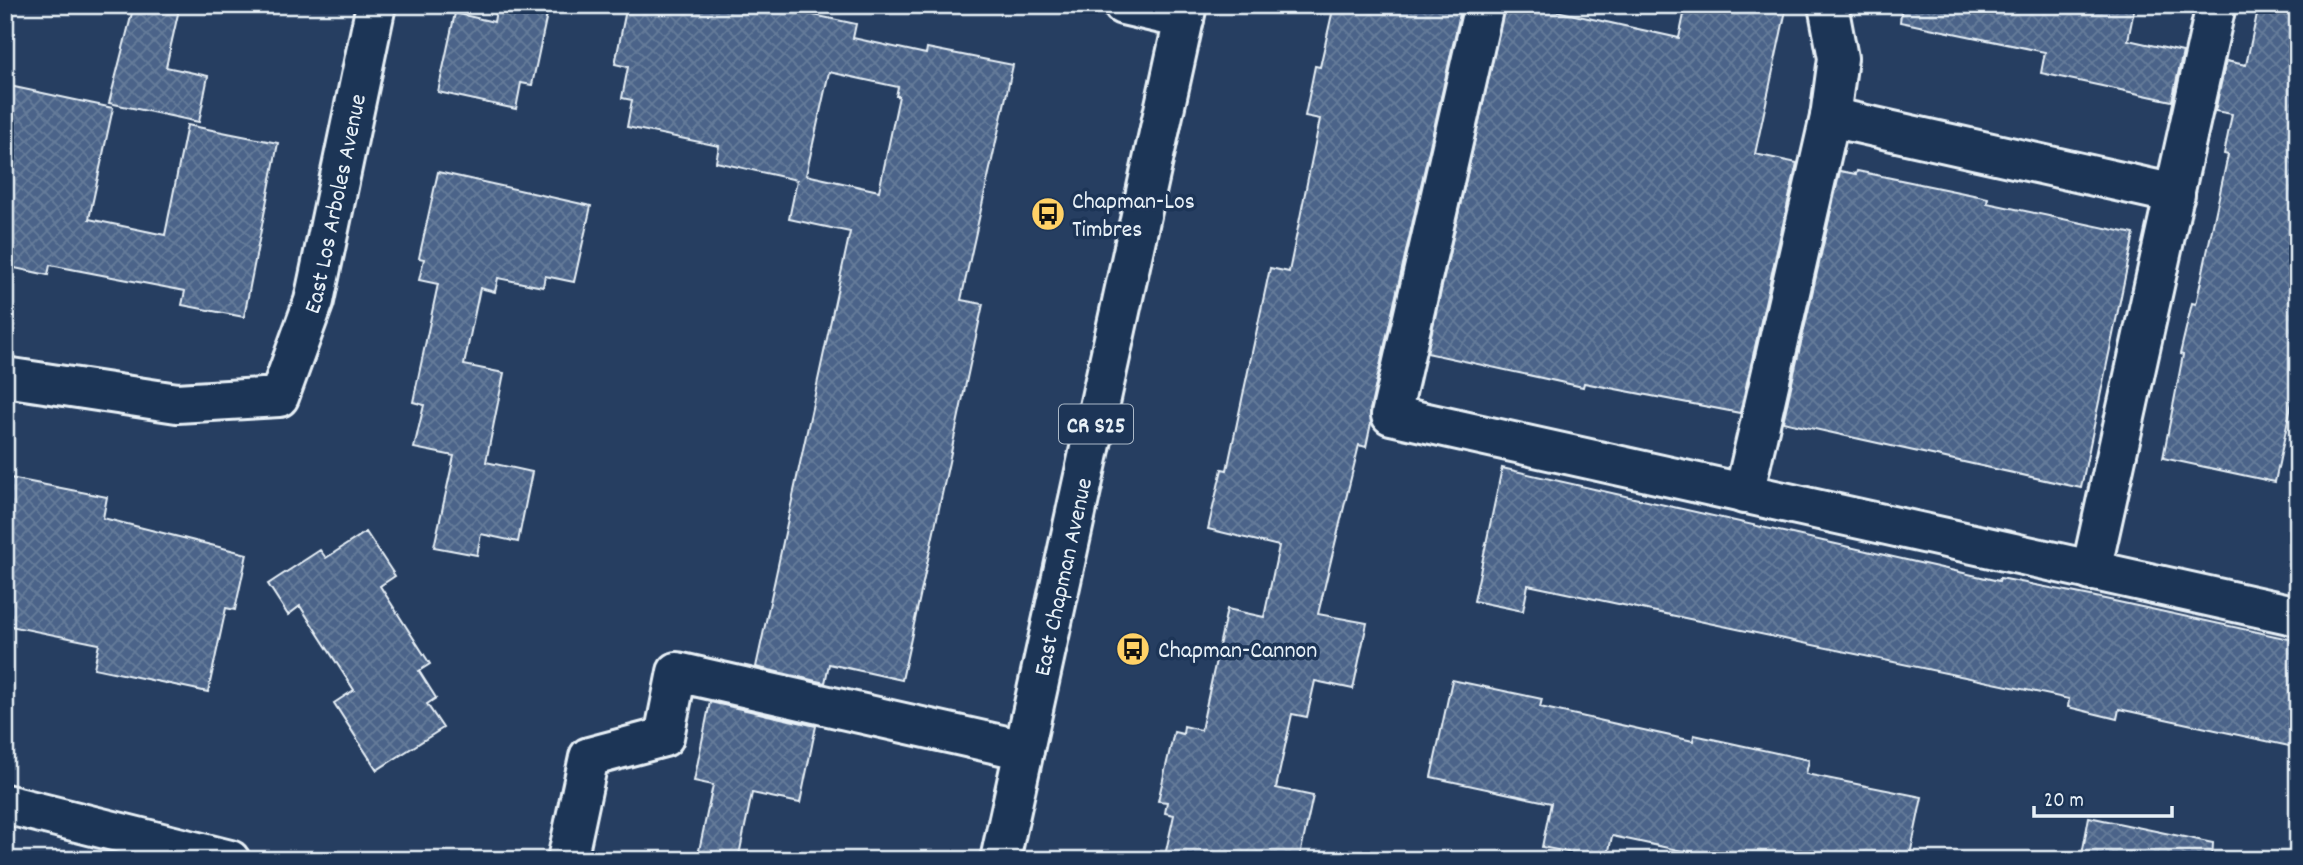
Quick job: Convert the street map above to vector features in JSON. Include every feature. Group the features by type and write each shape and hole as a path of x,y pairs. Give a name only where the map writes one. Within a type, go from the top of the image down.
{"main road":[{"name":"East Los Arboles Avenue","path":"5,377 177,403 279,397 314,301 376,5"},
{"path":"1124,5 1186,12"},
{"path":"1484,5 1391,415 2298,617"},
{"path":"1744,494 1830,117 1838,58 1828,5"},
{"path":"2091,571 2216,5"},
{"name":"East Chapman Avenue","path":"1000,860 1186,12"},
{"path":"1830,117 2175,194"},
{"path":"567,860 589,757 664,737 677,672 1024,750"},
{"path":"5,804 230,860"}],"building":[{"path":"134,5 180,5 166,67 208,76 199,122 109,103"},
{"path":"497,5 549,5 532,85 521,83 516,109 438,92 455,13 494,22"},
{"path":"627,5 811,5 809,14 856,24 853,38 926,54 927,48 1013,65 961,300 983,304 902,680 829,664 825,683 756,667 850,232 789,219 797,180 716,162 719,146 627,127 632,100 622,98 628,67 615,64","holes":["829,72 898,87 896,96 899,96 879,191 806,175"]},
{"path":"1334,5 1462,5 1370,410 1371,423 1366,447 1359,445 1318,614 1367,623 1353,689 1315,681 1307,717 1292,714 1276,788 1313,796 1299,860 1164,860 1174,815 1165,813 1167,802 1158,801 1174,732 1183,734 1184,726 1201,730 1227,609 1264,617 1279,546 1208,529 1222,469 1227,470 1270,268 1289,272 1320,119 1305,116 1315,66 1320,67"},
{"path":"1505,5 1529,5 1679,38 1686,5 1761,5 1786,10 1755,154 1797,163 1740,413 1584,383 1583,387 1427,353"},
{"path":"1902,5 2135,5 2128,40 2183,52 2172,101 2041,73 2045,52 1900,22"},
{"path":"2259,5 2298,11 2298,373 2275,482 2163,458 2183,355 2180,354 2192,303 2196,304 2228,155 2224,154 2232,114 2215,111 2226,61 2246,65"},
{"path":"5,85 113,108 89,219 165,235 187,125 278,143 244,317 182,305 185,291 50,265 48,275 5,266"},
{"path":"1840,171 1856,174 1857,171 1988,198 1987,203 2134,234 2081,488 1783,422"},
{"path":"438,172 591,206 574,282 545,276 543,287 498,278 495,292 480,288 464,365 504,373 486,462 532,472 518,542 481,534 477,555 434,547 454,456 414,448 424,405 413,402 438,284 419,280 424,259 419,258"},
{"path":"1502,468 1999,581 2000,578 2091,596 2298,641 2298,748 2119,709 2117,719 2068,707 2069,699 1528,585 1523,611 1474,601"},
{"path":"5,477 107,497 103,518 247,554 235,610 226,608 208,692 94,668 99,644 5,625"},
{"path":"366,532 395,576 380,586 430,664 419,671 436,698 427,704 443,728 377,770 334,703 354,690 300,606 288,615 268,584 320,550 326,558"},
{"path":"1452,680 1542,699 1540,707 1693,741 1694,735 1809,760 1806,774 1922,797 1909,860 1700,860 1701,855 1612,836 1607,860 1542,847 1551,803 1431,777"},
{"path":"710,702 816,726 800,803 752,793 738,860 697,860 713,785 694,781"},
{"path":"2089,817 2213,843 2212,860 2081,860"}],"place":[{"name":"Chapman-Los Timbres","path":"1048,214"},
{"name":"Chapman-Cannon","path":"1133,649"}]}
